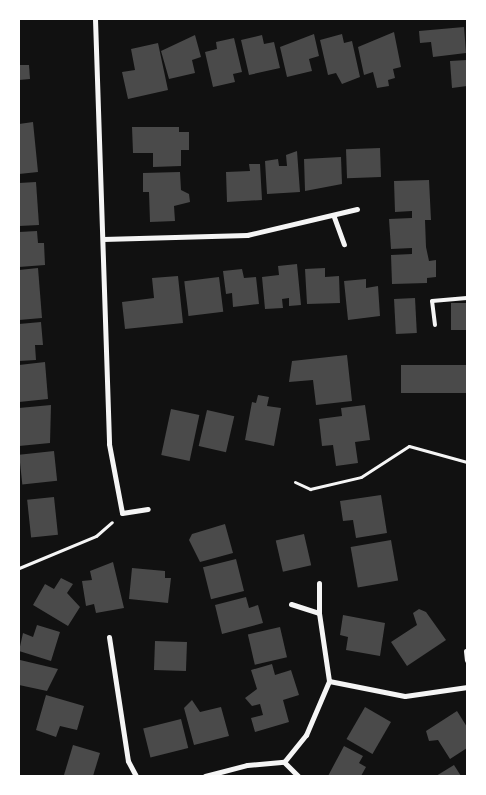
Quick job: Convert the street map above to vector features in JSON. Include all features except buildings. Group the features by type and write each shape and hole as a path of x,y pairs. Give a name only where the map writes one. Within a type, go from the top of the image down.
{"street":[{"path":"95,19 109,444 122,513 148,510"},
{"path":"103,239 247,235 334,217 357,209"},
{"path":"334,217 344,244"},
{"path":"205,776 247,765 284,762 306,735 329,681 319,613 319,583"},
{"path":"291,604 319,613"},
{"path":"109,638 128,761 136,776"},
{"path":"466,651 467,660"},
{"path":"329,681 405,696 467,687"},
{"path":"284,762 298,776"}],"lane":[{"path":"435,325 432,301 467,298"}],"path":[{"path":"295,482 310,489 361,477 409,446 467,462"},
{"path":"19,568 96,536 122,513"}]}
